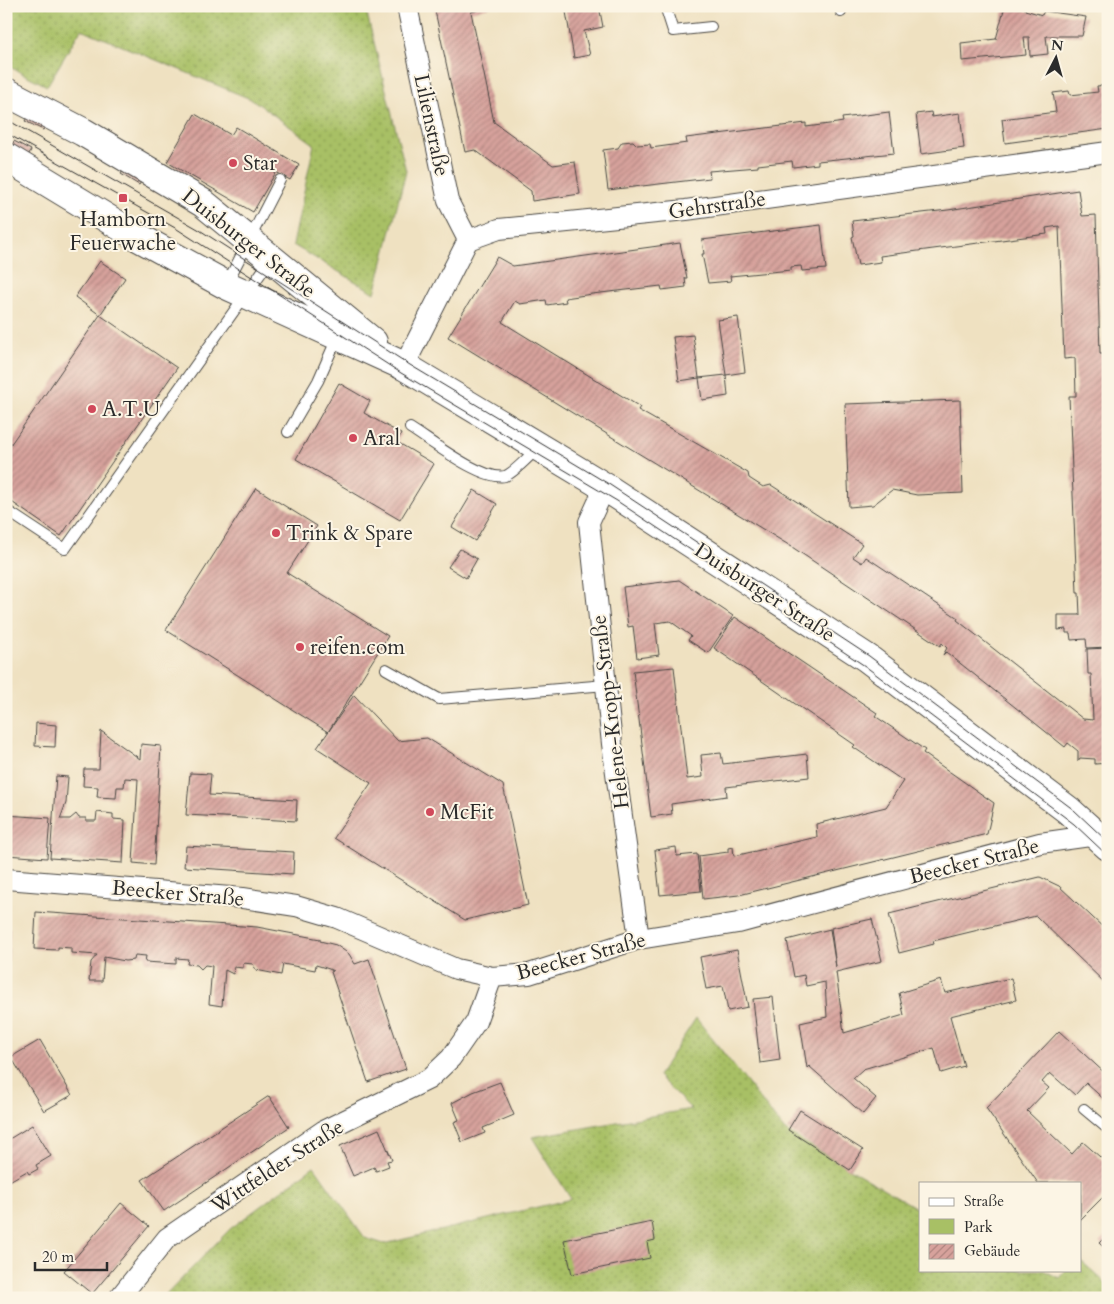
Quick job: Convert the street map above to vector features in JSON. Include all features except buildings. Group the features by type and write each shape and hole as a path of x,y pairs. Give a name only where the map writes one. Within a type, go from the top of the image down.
{"main road":[{"name":"Duisburger Straße","path":"6,92 83,132 203,203 272,258 341,327"},
{"name":"Duisburger Straße","path":"6,157 138,237 236,290 341,327 538,449 605,487 867,658 1104,839"}],"street":[{"name":"Lilienstraße","path":"408,6 448,201 468,240"},
{"name":"Gehrstraße","path":"468,240 499,229 686,210 1108,152"},
{"path":"404,366 468,240"},
{"name":"Helene-Kropp-Straße","path":"605,487 590,522 606,685 639,939"},
{"name":"Beecker Straße","path":"6,879 243,898 296,906 337,918 456,969 492,977 529,974 639,939 738,922 1040,843 1104,839"},
{"name":"Wittfelder Straße","path":"119,1298 167,1238 323,1131 429,1079 451,1058 476,1022 492,977"}],"lane":[{"path":"666,6 673,31 711,27"},
{"path":"236,290 248,239 280,180"},
{"path":"6,510 65,549 236,290 272,258"},
{"path":"288,432 318,381 341,327"},
{"path":"410,428 482,472 496,476 507,476 538,449"},
{"path":"386,669 439,699 606,685"},
{"path":"1084,1109 1108,1129"}],"green space":[{"path":"6,6 365,6 406,171 375,293 293,245 314,144 253,100 81,29 47,86 6,65"},
{"path":"696,1018 785,1131 919,1209 919,1272 1047,1272 1059,1278 1064,1272 1082,1272 1082,1262 1108,1285 1108,1298 163,1298 230,1229 314,1166 365,1238 384,1244 571,1199 532,1137 691,1109 658,1076"}],"tram line":[{"path":"6,119 198,229 410,365 607,483 869,656 1074,810 1108,842"},
{"path":"6,133 177,229 401,373 617,501 865,666 1074,824 1108,856"}],"place":[{"name":"Star","path":"233,163"},
{"name":"Hamborn Feuerwache","path":"123,198"},
{"name":"A.T.U","path":"92,409"},
{"name":"Aral","path":"353,438"},
{"name":"Trink & Spare","path":"276,533"},
{"name":"reifen.com","path":"300,647"},
{"name":"McFit","path":"430,812"}]}
